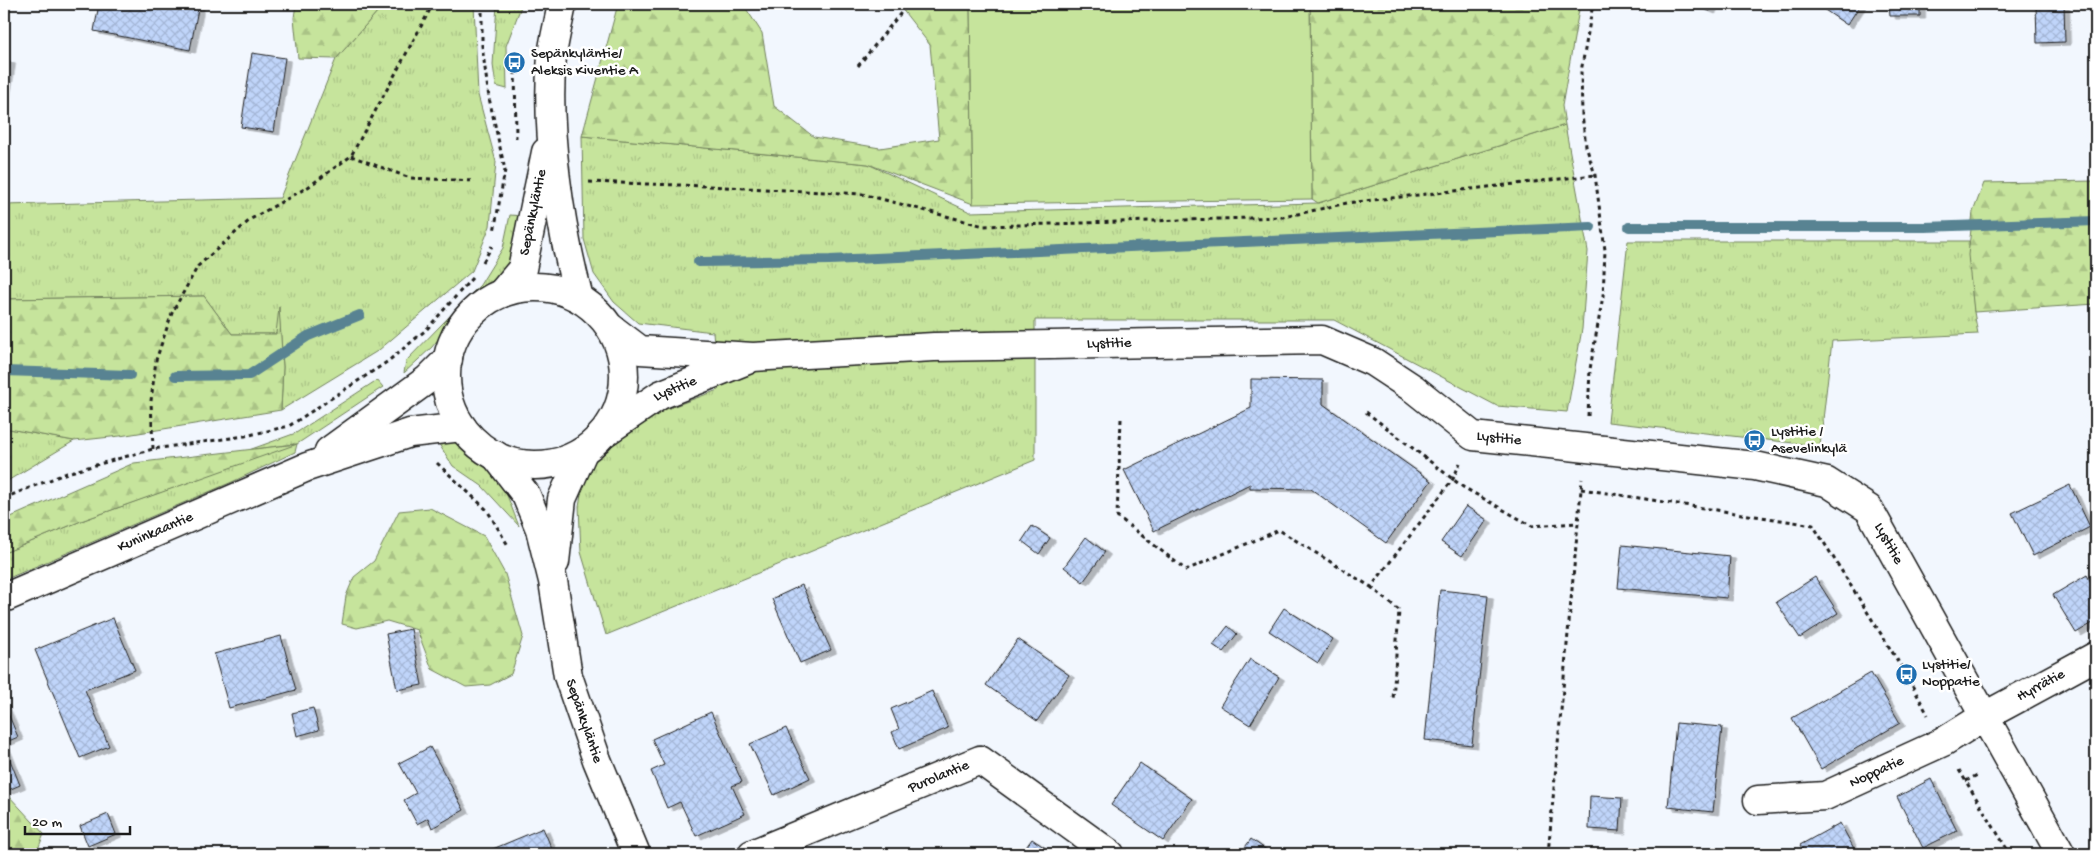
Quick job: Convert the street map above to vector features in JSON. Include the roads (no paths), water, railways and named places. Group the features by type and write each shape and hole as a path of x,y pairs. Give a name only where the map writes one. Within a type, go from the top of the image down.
{"street":[{"name":"Sepänkyläntie","path":"562,4 552,56 552,126 566,247 579,298"},
{"name":"Sepänkyläntie","path":"502,293 522,269 552,126"},
{"path":"541,287 561,290 579,298 597,311 611,328 622,354 624,382 618,409 604,433 583,452 561,462 539,465 516,463 495,456 477,443 462,427 453,412 448,395 446,377 448,359 454,338 466,319 482,304 502,293 521,288 541,287"},
{"name":"Lystitie","path":"611,328 640,350 753,357 934,347 1322,340 1373,362 1414,389 1473,436 1755,466 1827,482 1869,509 2061,854"},
{"name":"Lystitie","path":"604,433 660,395 753,357"},
{"name":"Kuninkaantie","path":"307,467 404,396 448,359"},
{"name":"Kuninkaantie","path":"4,598 307,467 419,431 462,427"},
{"name":"Sepänkyläntie","path":"553,581 562,499 583,452"},
{"name":"Sepänkyläntie","path":"495,456 526,495 540,529 553,581 568,676 596,760 636,854"},
{"name":"Hyrrätie","path":"1985,716 2096,656"},
{"name":"Noppatie","path":"1758,800 1825,796 1942,742 1985,716"},
{"name":"Purolantie","path":"752,854 980,760 1110,854"}],"waterway":[{"path":"1629,227 1925,227 2096,221"},
{"path":"698,262 830,260 1591,227"},
{"path":"175,376 249,375 308,336 360,315"},
{"path":"4,371 130,375"}],"place":[{"name":"Sepänkyläntie/ Aleksis Kiventie A","path":"515,63"},
{"name":"Lystitie / Asevelinkylä","path":"1755,441"},
{"name":"Lystitie/ Noppatie","path":"1906,674"}]}
